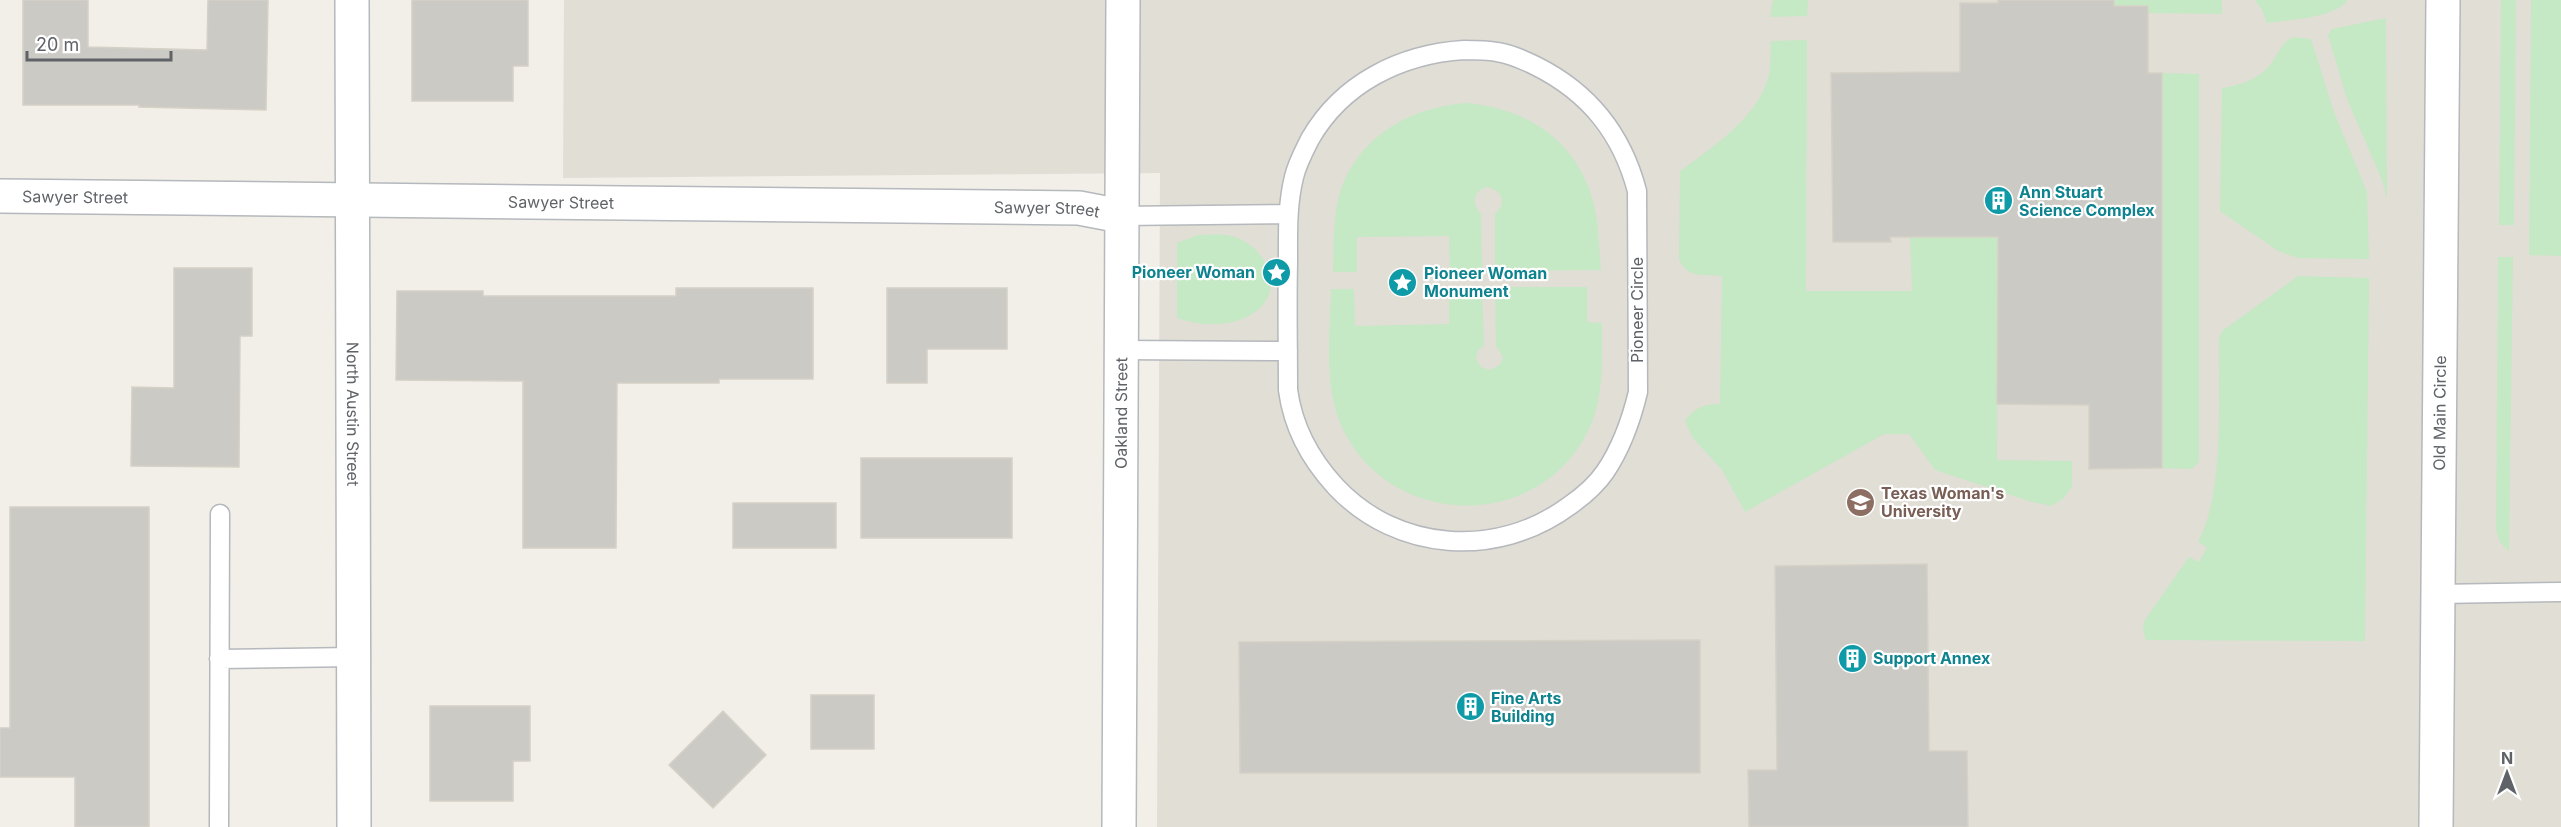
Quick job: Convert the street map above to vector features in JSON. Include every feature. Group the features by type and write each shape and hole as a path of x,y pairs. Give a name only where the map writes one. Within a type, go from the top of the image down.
{"street":[{"name":"North Austin Street","path":"352,0 354,827"},
{"name":"Oakland Street","path":"1119,827 1123,0"},
{"name":"Old Main Circle","path":"2436,827 2443,0"},
{"name":"Sawyer Street","path":"0,196 1079,208 1121,216"}],"lane":[{"name":"Pioneer Circle","path":"1464,50 1497,52 1524,60 1552,74 1576,90 1598,112 1615,135 1632,173 1637,191 1638,392 1632,420 1619,449 1604,474 1583,496 1558,514 1522,532 1502,538 1444,542 1389,526 1366,513 1325,474 1309,451 1291,412 1288,351 1288,214 1294,174 1319,123 1335,104 1359,84 1409,59 1436,52 1464,50"},
{"path":"1121,216 1288,214"},
{"path":"1121,350 1288,351"},
{"path":"219,827 220,514"},
{"path":"2438,594 2561,592"},
{"path":"219,659 353,657"}],"shaded area":[{"name":"Texas Woman's University","path":"564,0 2561,0 2561,827 1157,827 1160,173 563,178"}],"green space":[{"path":"1773,0 1808,0 1807,16 1770,17"},
{"path":"2114,0 2222,0 2222,14 2148,13 2147,6 2114,6"},
{"path":"2255,0 2347,0 2342,6 2323,14 2267,23"},
{"path":"2501,0 2516,0 2514,225 2499,225"},
{"path":"2531,0 2561,0 2561,256 2529,255"},
{"path":"2386,18 2387,199 2382,180 2347,99 2328,35 2332,29"},
{"path":"2293,37 2311,39 2334,112 2367,192 2369,259 2298,258 2278,251 2220,211 2222,88 2243,83 2262,73 2283,45"},
{"path":"1807,40 1806,291 1912,291 1910,237 1998,237 1997,460 2072,461 2072,486 2064,498 2051,506 2032,502 1935,470 1909,434 1884,434 1745,512 1722,470 1692,437 1685,421 1692,412 1700,407 1720,404 1722,276 1691,273 1679,259 1680,171 1734,129 1756,104 1769,74 1771,41"},
{"path":"2162,73 2199,74 2199,462 2192,469 2162,468"},
{"path":"1466,103 1510,112 1548,132 1563,146 1587,183 1594,205 1601,270 1495,271 1495,214 1501,207 1502,198 1497,191 1488,187 1479,191 1475,198 1476,206 1481,214 1482,272 1450,271 1449,236 1357,237 1357,272 1333,272 1337,203 1344,181 1353,164 1365,149 1394,125 1428,110"},
{"path":"1198,235 1235,237 1254,248 1262,257 1267,266 1271,287 1261,307 1252,314 1243,319 1221,324 1198,323 1177,318 1177,243"},
{"path":"2498,257 2513,257 2509,552 2500,542 2496,531"},
{"path":"2298,276 2369,278 2365,641 2146,640 2143,631 2144,621 2189,557 2199,562 2207,547 2198,542 2207,521 2216,471 2219,339 2222,331"},
{"path":"1482,287 1484,346 1478,350 1476,359 1481,367 1489,370 1500,365 1503,357 1496,346 1495,287 1587,287 1587,322 1602,323 1601,384 1595,414 1582,442 1559,470 1530,490 1498,502 1463,506 1429,501 1397,488 1369,466 1347,437 1339,420 1329,365 1331,289 1354,289 1355,326 1449,324 1449,288"}],"building":[{"path":"23,0 88,0 88,47 207,50 208,0 268,0 266,110 139,107 139,105 23,105"},
{"path":"412,0 528,0 528,66 513,66 513,101 412,101"},
{"name":"Ann Stuart Science Complex","path":"1998,0 2114,0 2114,6 2148,6 2148,73 2162,73 2162,468 2089,469 2089,405 1997,404 1998,237 1890,237 1891,242 1833,242 1831,73 1960,72 1960,3 1998,3"},
{"path":"174,268 252,268 252,336 240,336 239,467 131,466 132,387 174,388"},
{"path":"676,288 813,288 813,379 719,379 719,383 617,383 616,548 523,548 523,381 396,380 397,291 483,291 483,296 676,296"},
{"path":"887,288 1007,288 1007,349 927,349 927,383 887,383"},
{"path":"861,458 1012,458 1012,538 861,538"},
{"path":"733,503 836,503 836,548 733,548"},
{"path":"10,507 149,507 149,827 75,827 75,777 0,777 0,728 10,728"},
{"name":"Support Annex","path":"1927,564 1929,751 1967,751 1968,827 1749,827 1748,770 1777,770 1775,566"},
{"name":"Fine Arts Building","path":"1700,640 1700,773 1240,773 1239,642"},
{"path":"811,695 874,695 874,749 811,749"},
{"path":"430,706 530,706 530,761 513,761 513,801 430,801"},
{"path":"723,711 766,755 713,808 669,765"}],"place":[{"name":"Ann Stuart Science Complex","path":"1998,201"},
{"name":"Pioneer Woman","path":"1276,272"},
{"name":"Pioneer Woman Monument","path":"1403,282"},
{"name":"Texas Woman's University","path":"1860,502"},
{"name":"Support Annex","path":"1852,658"},
{"name":"Fine Arts Building","path":"1470,707"}]}
